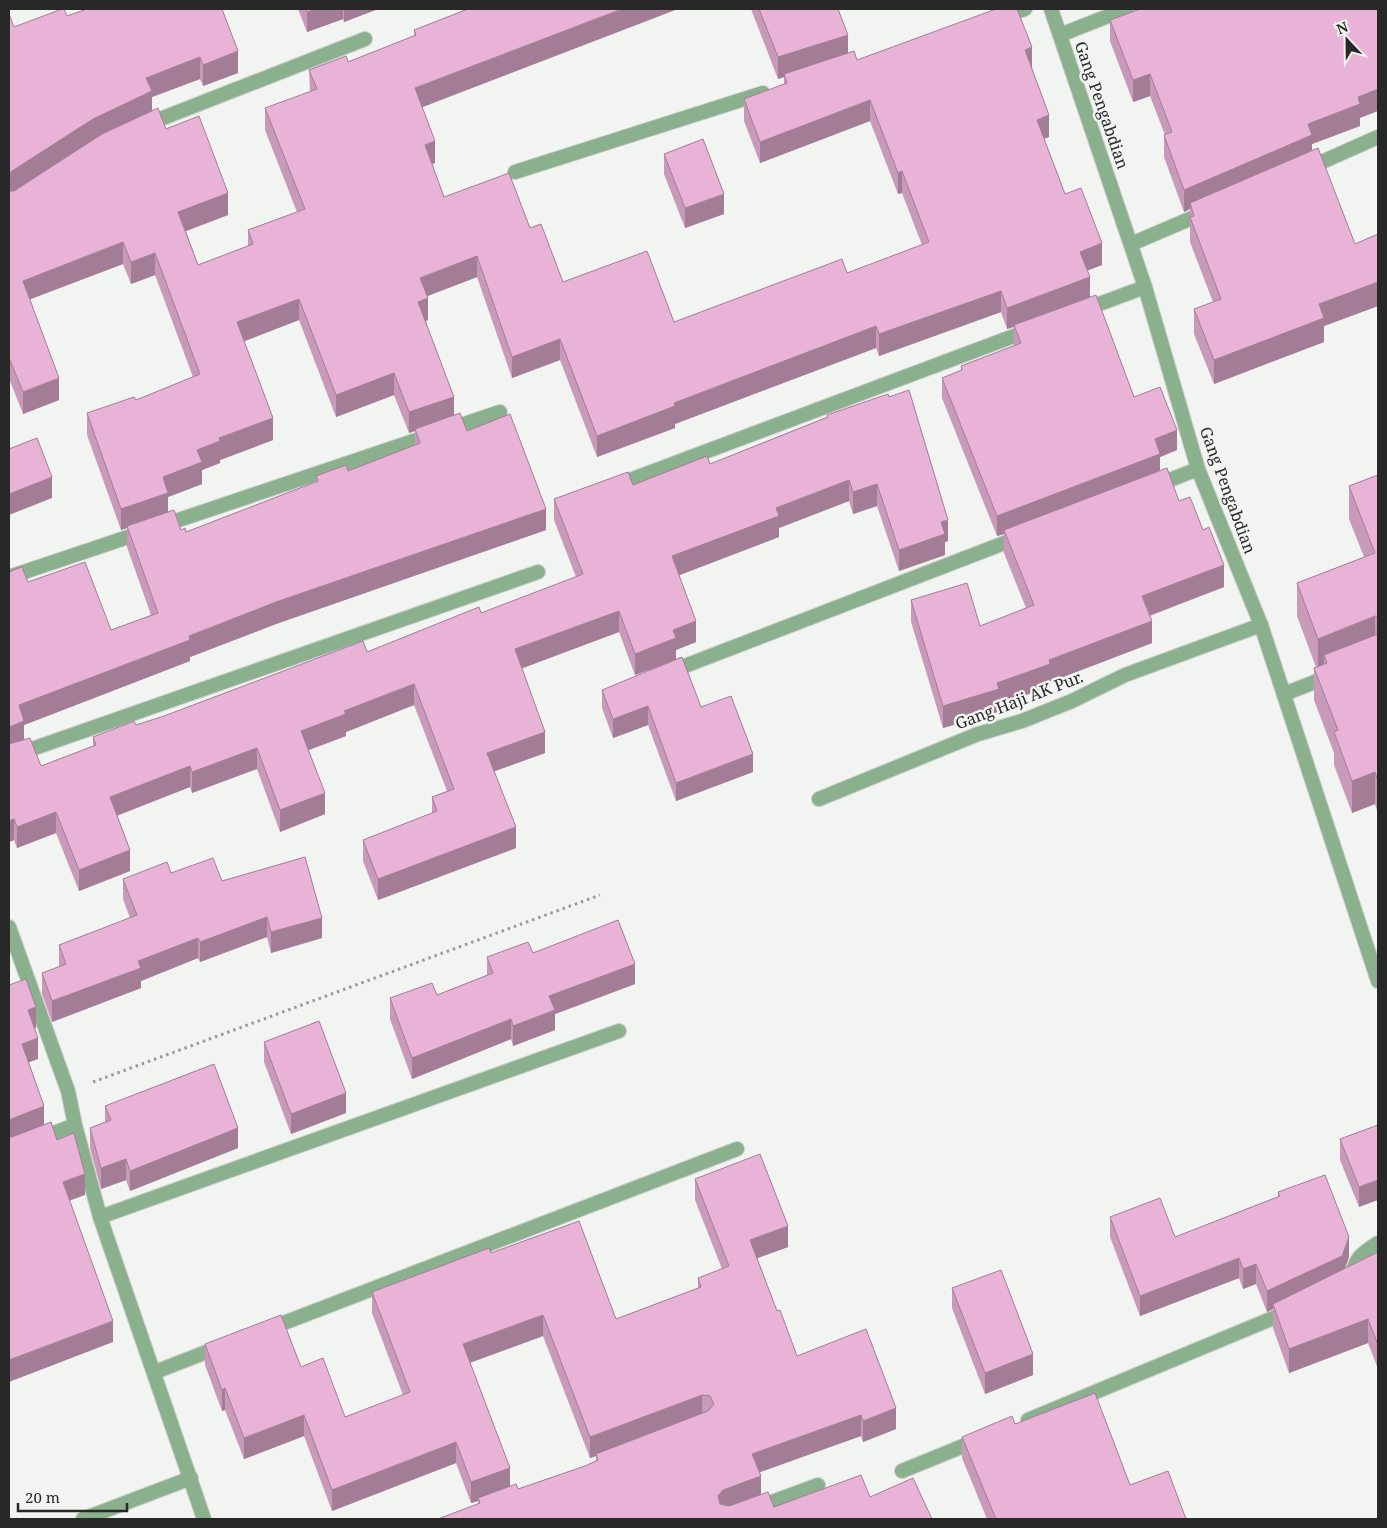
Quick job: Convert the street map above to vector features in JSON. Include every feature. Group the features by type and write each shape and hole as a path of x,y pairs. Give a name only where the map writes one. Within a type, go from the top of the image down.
{"street":[{"path":"987,21 1025,9"},
{"name":"Gang Pengabdian","path":"1051,9 1145,287 1198,469 1261,624 1378,981"},
{"path":"1060,34 1126,9"},
{"path":"132,130 365,39"},
{"path":"515,172 780,87"},
{"path":"1296,173 1378,137"},
{"path":"1131,244 1222,205"},
{"path":"1071,315 1145,287"},
{"path":"597,492 1043,325"},
{"path":"9,577 500,412"},
{"path":"1142,490 1198,469"},
{"path":"657,677 1030,533"},
{"path":"9,756 538,572"},
{"name":"Gang Haji AK Pur.","path":"819,799 978,734 1022,721 1125,675 1261,624"},
{"path":"1284,694 1344,670"},
{"path":"9,927 68,1091 75,1125 100,1218 155,1372 204,1519"},
{"path":"100,1218 619,1031"},
{"path":"9,1150 75,1125"},
{"path":"256,1333 737,1149"},
{"path":"1364,1274 1344,1284 1355,1262 1362,1253 1378,1243"},
{"path":"1013,1426 1306,1304"},
{"path":"155,1372 238,1340"},
{"path":"902,1471 994,1433"},
{"path":"83,1519 191,1478"},
{"path":"726,1519 818,1485"}],"path":[{"path":"68,1091 600,895"}],"building":[{"path":"64,9 67,16 87,9 222,9 238,51 203,65 200,57 146,78 152,91 93,119 9,173 9,14 14,27"},
{"path":"468,9 622,9 415,88 435,141 425,145 444,197 509,173 530,228 541,224 563,282 647,251 674,322 842,259 847,273 929,242 902,171 898,173 870,100 760,142 744,99 787,83 784,74 854,51 857,60 996,9 1017,9 1032,47 1025,50 1049,115 1037,120 1065,194 1081,188 1102,243 1080,252 1090,277 1007,308 1001,291 879,334 876,326 674,403 675,406 597,436 560,339 512,357 477,256 420,278 428,298 418,302 454,397 409,412 394,373 336,395 299,299 237,322 273,418 219,438 220,441 197,450 202,462 163,477 168,493 121,509 87,413 134,397 136,400 200,374 155,253 131,262 123,242 23,281 59,378 23,392 9,360 9,191 14,191 102,134 158,108 166,129 199,116 228,193 178,212 198,265 253,244 248,230 305,209 265,108 317,89 309,70 346,56 348,62 416,35 414,30"},
{"path":"759,9 838,9 848,35 778,57"},
{"path":"1140,9 1378,9 1378,89 1358,97 1360,104 1308,124 1312,135 1184,190 1164,135 1172,132 1150,74 1133,80 1110,20"},
{"path":"703,139 724,194 685,208 664,154"},
{"path":"1318,148 1355,244 1378,234 1378,282 1319,304 1324,318 1214,360 1194,309 1221,299 1190,217 1194,216 1190,203"},
{"path":"1096,295 1134,397 1160,387 1177,430 1155,439 1160,454 997,516 942,378 962,370 961,366 1021,343 1014,325"},
{"path":"909,390 948,520 941,522 945,534 899,550 877,484 853,492 849,480 776,508 779,516 672,556 696,621 673,630 676,638 635,654 619,611 515,649 545,732 487,753 516,827 378,879 363,840 437,811 432,797 454,789 414,684 344,711 346,714 301,731 325,793 280,810 257,748 192,772 190,766 110,797 130,850 79,870 56,812 17,827 14,819 9,821 9,744 30,738 41,766 96,745 93,737 134,721 136,725 164,716 363,641 367,652 479,607 481,613 583,574 554,499 628,472 633,485 707,456 710,464 828,417 827,415 888,394 889,397"},
{"path":"460,413 467,431 510,414 546,509 276,602 189,636 190,640 19,705 24,721 9,727 9,572 22,567 28,582 85,562 111,630 158,613 127,526 174,510 181,530 185,528 186,532 318,481 316,476 346,465 348,471 420,443 415,429"},
{"path":"37,438 52,477 9,494 9,449"},
{"path":"1167,468 1179,501 1190,497 1203,530 1209,527 1224,565 1142,596 1152,621 1049,660 1050,664 997,683 999,689 943,706 911,600 967,583 980,626 1034,605 1004,530"},
{"path":"1378,475 1378,617 1375,616 1318,639 1297,583 1375,553 1349,486"},
{"path":"1378,634 1378,781 1375,772 1352,781 1334,732 1338,730 1314,668 1327,663 1324,655"},
{"path":"682,657 701,707 731,696 753,754 676,783 648,706 613,719 602,690"},
{"path":"305,857 322,918 271,932 267,917 200,942 198,938 138,961 141,968 52,1001 42,973 66,964 59,945 137,915 123,879 167,862 171,873 213,858 222,881"},
{"path":"618,920 635,964 549,996 555,1010 513,1026 511,1019 412,1058 390,998 432,983 437,995 493,973 487,957 528,942 533,953"},
{"path":"26,979 36,1007 28,1010 38,1038 22,1044 44,1106 9,1120 9,985"},
{"path":"319,1021 346,1093 291,1114 264,1042"},
{"path":"214,1064 238,1128 130,1171 126,1159 101,1168 90,1128 111,1120 105,1106"},
{"path":"51,1122 57,1140 74,1133 85,1174 63,1182 113,1321 9,1360 9,1137"},
{"path":"1378,1125 1378,1180 1359,1187 1340,1139"},
{"path":"760,1154 788,1226 750,1240 777,1311 780,1310 797,1356 866,1329 896,1408 863,1421 861,1415 752,1454 761,1476 723,1490 718,1496 720,1504 729,1506 768,1492 774,1507 861,1475 870,1497 913,1478 932,1519 438,1519 480,1503 478,1498 516,1484 518,1489 585,1466 598,1460 596,1454 708,1411 714,1404 710,1396 702,1395 590,1437 543,1315 463,1344 510,1468 471,1482 456,1442 332,1490 304,1415 244,1438 225,1388 222,1390 205,1344 281,1315 301,1367 323,1358 345,1417 410,1392 372,1292 489,1248 491,1253 579,1221 616,1319 701,1287 698,1278 729,1266 695,1179"},
{"path":"1325,1175 1349,1237 1342,1256 1267,1291 1256,1264 1243,1269 1239,1258 1140,1296 1110,1217 1160,1198 1175,1237 1280,1196 1278,1192"},
{"path":"1378,1252 1378,1345 1368,1319 1289,1349 1273,1304"},
{"path":"1001,1270 1033,1354 985,1373 952,1288"},
{"path":"1095,1393 1130,1485 1168,1471 1186,1519 996,1519 962,1437 1012,1416 1015,1424"}]}
